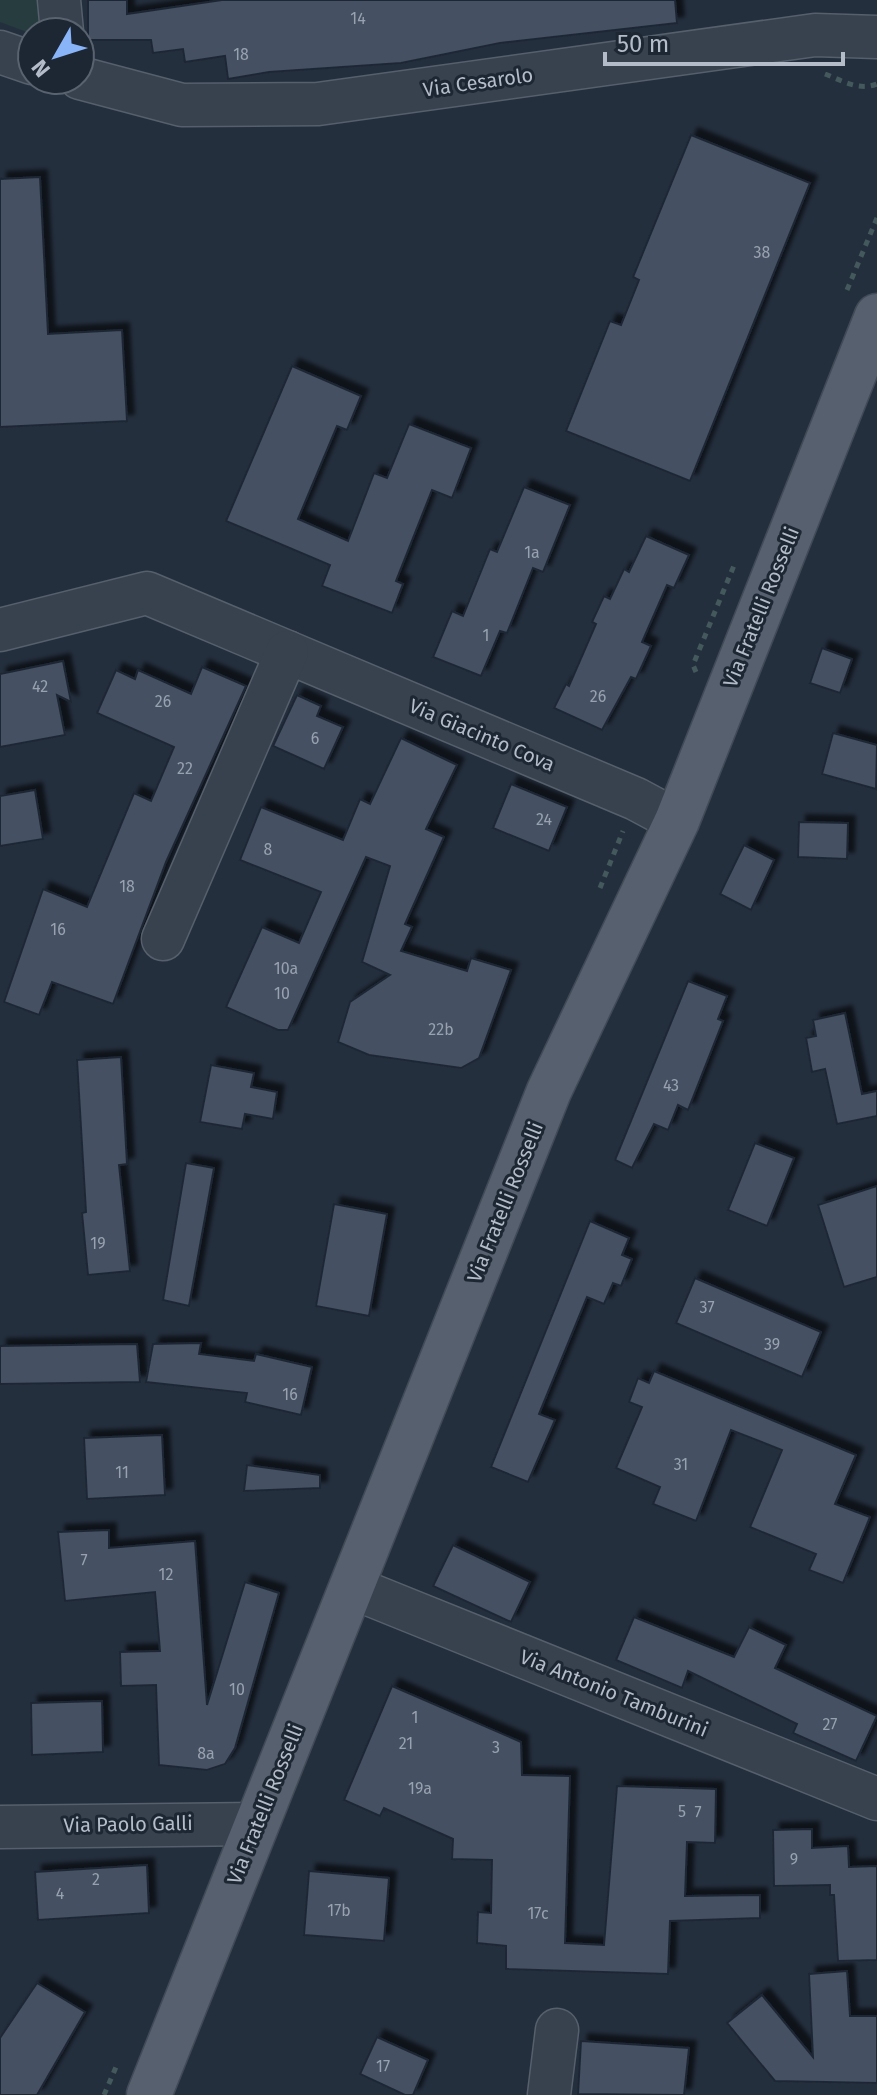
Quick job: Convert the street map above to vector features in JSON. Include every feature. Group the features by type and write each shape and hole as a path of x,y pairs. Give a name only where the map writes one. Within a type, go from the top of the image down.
{"main road":[{"name":"Via Fratelli Rosselli","path":"149,2095 549,1091 677,821 877,316"}],"street":[{"name":"Via Cesarolo","path":"96,82 182,105 318,104 815,35 877,37"},
{"name":"Via Giacinto Cova","path":"0,630 147,593 636,799 677,821"},
{"path":"163,939 287,652"},
{"name":"Via Antonio Tamburini","path":"351,1587 877,1799"},
{"name":"Via Paolo Galli","path":"0,1827 257,1824"},
{"path":"549,2095 557,2030"}],"green space":[{"path":"0,0 44,0 44,16 16,16 16,28 0,22"}],"building":[{"path":"88,0 127,0 127,14 222,0 675,0 677,23 500,43 401,63 269,72 228,79 225,56 185,62 183,49 153,53 151,40 96,40 96,16 88,16"},
{"path":"691,135 810,183 690,481 566,431 610,321 621,325 639,280 633,277"},
{"path":"40,177 48,334 122,330 127,421 0,427 0,179"},
{"path":"292,366 361,396 347,430 337,426 298,519 348,541 374,473 387,478 409,424 471,448 452,498 432,490 396,581 403,584 392,613 322,586 330,565 226,521"},
{"path":"524,487 570,505 543,572 533,568 507,633 500,631 481,676 433,657 452,611 463,616 490,549 497,552"},
{"path":"646,536 689,555 674,588 667,585 642,642 651,646 636,679 631,677 602,730 554,708 566,684 569,686 596,624 592,622 604,596 610,599 624,569 629,572"},
{"path":"822,648 852,659 840,693 810,683"},
{"path":"63,661 71,702 57,695 65,735 0,747 0,674"},
{"path":"202,667 246,686 166,862 113,1004 52,982 39,1015 4,1002 43,889 87,907 134,793 151,801 174,747 97,713 116,670 135,679 138,670 191,694"},
{"path":"297,695 321,706 317,716 343,727 324,769 273,746"},
{"path":"833,733 877,745 876,789 822,774"},
{"path":"401,738 457,765 426,829 444,837 405,924 412,927 401,951 467,971 471,958 511,970 479,1058 461,1068 369,1055 338,1042 350,1002 390,975 362,962 390,866 366,857 288,1030 278,1030 226,1007 262,927 299,943 321,892 240,860 261,807 343,840 360,799 370,804"},
{"path":"511,784 567,807 549,851 493,828"},
{"path":"35,790 43,839 0,846 0,796"},
{"path":"799,822 848,823 847,859 798,857"},
{"path":"744,845 774,860 751,910 720,894"},
{"path":"688,981 727,996 718,1019 723,1021 688,1110 678,1105 668,1130 654,1124 632,1168 615,1160"},
{"path":"845,1013 862,1094 877,1091 877,1116 837,1124 825,1069 812,1072 806,1038 816,1036 813,1020"},
{"path":"121,1057 127,1164 119,1165 130,1271 88,1275 82,1213 86,1212 77,1060"},
{"path":"211,1065 254,1073 251,1087 277,1092 273,1119 245,1114 242,1129 200,1122"},
{"path":"755,1143 794,1158 767,1226 728,1210"},
{"path":"186,1163 214,1168 189,1306 163,1300"},
{"path":"877,1186 877,1277 844,1287 818,1205"},
{"path":"334,1204 387,1214 369,1316 316,1306"},
{"path":"590,1221 629,1238 622,1255 632,1259 621,1286 613,1283 604,1304 587,1297 539,1414 555,1420 528,1482 491,1467"},
{"path":"695,1278 821,1332 802,1377 676,1323"},
{"path":"201,1343 199,1354 254,1361 256,1354 312,1367 301,1415 245,1402 247,1393 146,1382 153,1344"},
{"path":"137,1344 140,1382 0,1384 0,1346"},
{"path":"654,1371 856,1455 835,1504 870,1517 843,1583 809,1570 816,1554 750,1527 782,1450 731,1430 696,1521 653,1504 660,1487 616,1468 642,1407 629,1402 638,1378 649,1383"},
{"path":"162,1435 165,1495 87,1499 84,1438"},
{"path":"247,1465 320,1475 320,1488 244,1491"},
{"path":"109,1530 109,1548 195,1541 207,1705 245,1582 279,1593 235,1748 225,1764 207,1770 159,1765 156,1685 121,1686 120,1652 160,1651 155,1592 65,1601 58,1532"},
{"path":"453,1545 530,1582 511,1622 433,1586"},
{"path":"634,1617 734,1657 749,1627 786,1645 775,1668 877,1716 856,1761 793,1733 797,1724 688,1671 682,1688 616,1660"},
{"path":"392,1686 521,1742 522,1775 570,1776 565,1943 604,1945 617,1786 716,1789 715,1843 687,1842 685,1896 760,1895 760,1918 670,1921 668,1974 506,1969 506,1946 477,1943 478,1912 491,1913 492,1860 452,1859 453,1839 384,1808 380,1816 344,1800"},
{"path":"102,1701 103,1752 32,1755 31,1703"},
{"path":"812,1829 812,1848 848,1846 849,1867 877,1866 877,1960 838,1961 834,1895 830,1895 830,1885 774,1886 773,1830"},
{"path":"147,1865 149,1913 38,1920 35,1872"},
{"path":"309,1871 389,1878 384,1941 304,1935"},
{"path":"847,1971 850,2016 877,2016 877,2083 775,2081 727,2023 762,1995 813,2057 809,1974"},
{"path":"37,1983 85,2012 37,2095 0,2095 0,2038"},
{"path":"377,2037 428,2060 413,2095 405,2095 360,2074"},
{"path":"581,2041 689,2048 684,2095 578,2094"}]}
